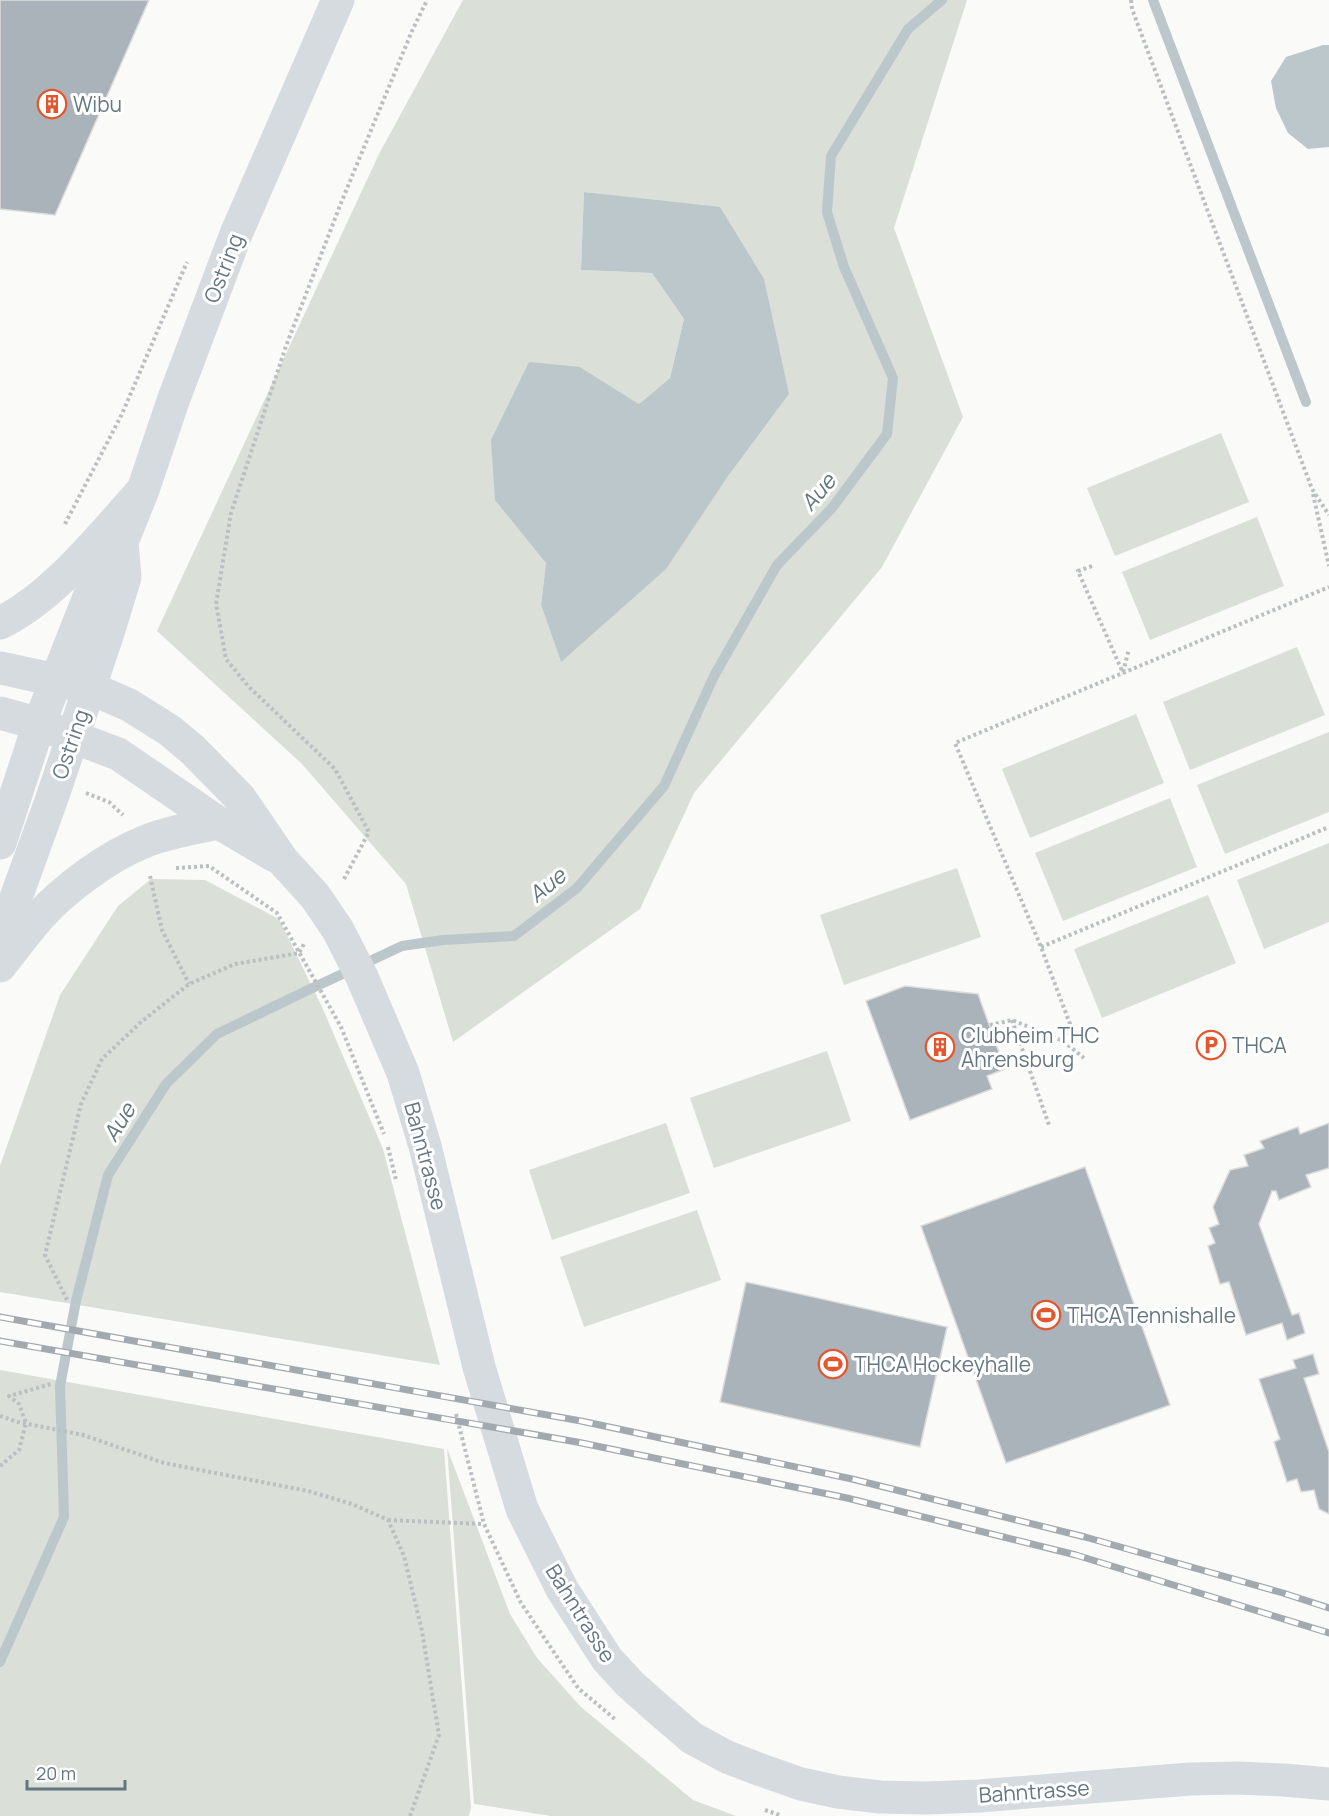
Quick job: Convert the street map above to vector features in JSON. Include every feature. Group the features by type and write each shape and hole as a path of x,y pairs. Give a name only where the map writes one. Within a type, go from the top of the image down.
{"main road":[{"name":"Ostring","path":"0,843 39,724 100,569 122,542 236,234 338,0"},
{"path":"0,623 17,614 52,587 143,490"},
{"name":"Ostring","path":"0,942 90,688 125,577 122,542"},
{"name":"Bahntrasse","path":"0,668 90,688 129,705 169,730 193,750 240,798 283,861 315,896 338,930 362,977 403,1073 425,1146 479,1367 522,1509 562,1589 607,1659 630,1684 692,1738 727,1757 801,1784 838,1792 880,1797 979,1796 1190,1779 1238,1778 1329,1784"},
{"name":"Bahntrasse","path":"0,713 72,735 118,754 219,823 283,861"},
{"path":"0,966 42,915 78,882 107,862 142,842 177,831 219,823"}],"path":[{"path":"351,867 369,832 334,769 248,686 226,658 216,604 231,513 286,346 345,192 412,30 428,0"},
{"path":"1131,0 1132,9 1312,489 1329,566"},
{"path":"63,529 122,414 188,261"},
{"path":"1312,489 1329,515"},
{"path":"1092,566 1077,571 1123,673"},
{"path":"1063,1041 1070,1024 1041,947 955,743 1329,587"},
{"path":"1123,673 1129,649"},
{"path":"1041,947 1329,827"},
{"path":"209,866 277,913 329,1004"},
{"path":"148,870 162,930 189,984"},
{"path":"67,1300 45,1255 81,1104 102,1059 141,1022 189,984 235,964 298,953"},
{"path":"1012,1020 1049,1125"},
{"path":"990,1025 1012,1020 1063,1041 1084,1058"},
{"path":"0,1466 19,1450 26,1423 19,1404 9,1396 51,1384"},
{"path":"0,1416 18,1422 83,1435 164,1463 308,1491 352,1504 388,1520 484,1524"},
{"path":"388,1520 404,1556 422,1631 439,1735 410,1816"}],"shaded area":[{"path":"463,0 967,0 894,228 963,417 882,567 694,793 640,909 453,1042 406,884 302,764 157,631 379,154","holes":["584,192 640,199 789,394 726,479 561,662 541,605 546,563 580,367 639,404 670,378 684,319 652,273 581,270"]},
{"path":"1329,45 1329,147 1308,149 1288,133 1276,108 1271,81 1286,57"},
{"path":"584,192 720,207 764,279 789,394 726,479 666,569 561,662 541,605 546,563 495,500 491,440 529,362 580,367 639,404 670,378 684,319 652,273 581,270"},
{"path":"1221,433 1249,502 1115,556 1087,488"},
{"path":"1257,517 1284,586 1150,640 1122,572"},
{"path":"1297,647 1325,715 1190,770 1163,702"},
{"path":"1136,714 1164,783 1030,838 1002,769"},
{"path":"1329,732 1329,812 1225,854 1197,785"},
{"path":"1170,798 1197,867 1063,921 1035,853"},
{"path":"1329,843 1329,922 1264,949 1237,880"},
{"path":"957,868 981,937 844,985 820,915"},
{"path":"151,879 205,880 279,919 322,1007 383,1149 440,1365 0,1292 0,1166 60,995 118,906"},
{"path":"1208,895 1236,963 1102,1018 1074,949"},
{"path":"827,1051 851,1121 714,1168 690,1098"},
{"path":"666,1123 690,1193 552,1240 529,1170"},
{"path":"697,1210 721,1280 584,1327 560,1257"},
{"path":"0,1370 444,1449 471,1808 469,1816 0,1816"},
{"path":"447,1448 510,1614 537,1658 581,1707 693,1800 736,1816 551,1816 474,1804"}],"building":[{"name":"Wibu","path":"0,0 149,0 55,215 0,209"},
{"name":"Clubheim THC Ahrensburg","path":"905,986 978,994 1005,1069 987,1076 992,1089 910,1120 866,1001"},
{"path":"1329,1123 1329,1168 1306,1175 1311,1187 1279,1200 1276,1191 1272,1191 1259,1224 1292,1315 1299,1313 1305,1333 1287,1340 1282,1323 1246,1335 1229,1282 1220,1284 1208,1246 1215,1243 1209,1228 1219,1224 1213,1207 1230,1170 1248,1166 1244,1155 1264,1148 1260,1141 1298,1127 1300,1134"},
{"name":"THCA Tennishalle","path":"1085,1167 1170,1405 1006,1463 921,1226"},
{"name":"THCA Hockeyhalle","path":"746,1282 947,1327 920,1447 720,1402"},
{"path":"1313,1354 1319,1374 1304,1378 1329,1452 1329,1514 1319,1509 1314,1490 1301,1492 1297,1479 1287,1482 1274,1442 1280,1439 1259,1379 1296,1368 1293,1360"}],"waterway":[{"name":"Aue","path":"0,1662 64,1517 60,1386 76,1301 108,1175 166,1084 217,1034 304,992 402,946 443,940 514,936 577,888 664,786 714,676 777,565 832,508 887,434 893,378 844,267 827,212 831,156 908,29 942,0"},
{"path":"1153,0 1306,402"}],"railway":[{"path":"0,1317 581,1421 852,1479 1085,1537 1329,1608"},
{"path":"0,1341 577,1442 847,1498 1076,1555 1329,1633"}],"place":[{"name":"Wibu","path":"52,104"},
{"name":"THCA","path":"1211,1045"},
{"name":"Clubheim THC Ahrensburg","path":"940,1047"},
{"name":"THCA Tennishalle","path":"1046,1315"},
{"name":"THCA Hockeyhalle","path":"833,1364"}]}
